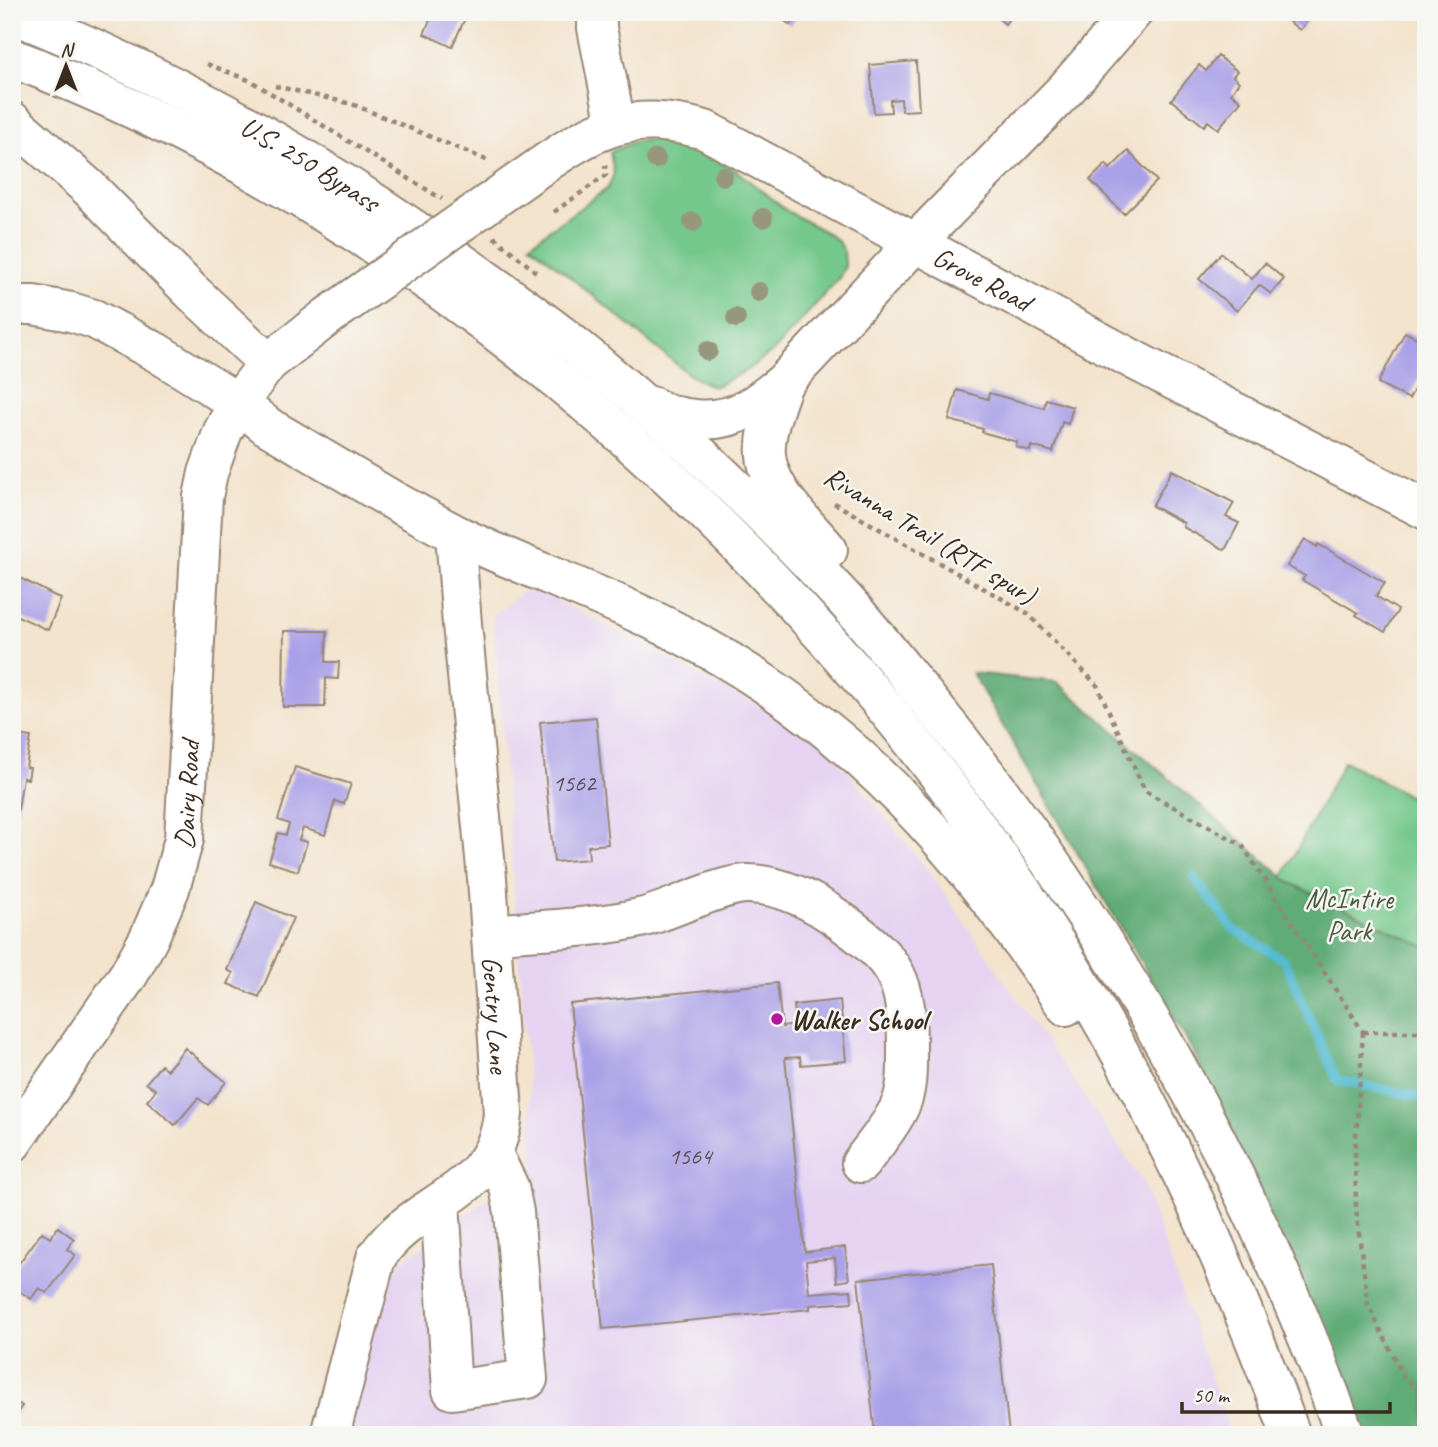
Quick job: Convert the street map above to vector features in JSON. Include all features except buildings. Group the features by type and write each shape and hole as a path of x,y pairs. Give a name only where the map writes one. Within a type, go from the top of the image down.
{"main road":[{"path":"597,12 597,28 617,125"},
{"path":"638,399 667,414 692,419 720,419 748,408 783,383 1067,88 1133,12"},
{"name":"U.S. 250 Bypass","path":"12,14 159,78 322,169 397,216 585,354 638,399"},
{"name":"U.S. 250 Bypass","path":"12,58 136,111 242,165 344,225 411,269 547,372 662,471 750,557 834,647 919,750 985,838 1032,906 1090,1000 1147,1104 1186,1183"},
{"path":"12,121 88,187 191,292 268,363"},
{"name":"Grove Road","path":"327,317 592,133 643,121 675,122 705,130 1426,510"},
{"path":"12,305 33,305 94,319 156,352 238,403 268,426 455,534 495,554 639,614 701,645 780,693 843,743 901,798 1001,914 1186,1183 1259,1349 1291,1435"},
{"name":"Dairy Road","path":"12,1143 129,974 149,938 170,890 184,839 203,497 208,473 223,431 238,403 268,363 327,317"},
{"path":"783,383 766,444 768,468 773,483 828,551 848,603"},
{"path":"638,399 747,499 848,603 965,744 1044,852 1100,935 1163,1040 1221,1148 1276,1263 1345,1435"},
{"name":"Gentry Lane","path":"330,1435 376,1258 386,1241 480,1173 493,1154 501,1132 503,1113 491,934 455,534"},
{"path":"491,934 593,925 645,916 742,884 767,887 803,897 829,912 885,957 896,973 904,995 907,1047 905,1089 900,1106 861,1163"},
{"path":"440,1202 452,1390 528,1379 514,1212 509,1187 493,1154"}],"path":[{"path":"275,86 352,104"},
{"name":"Rivanna Trail (RTF spur)","path":"832,503 1027,613 1097,685 1145,791 1242,845 1363,1032"},
{"path":"1426,1032 1363,1032 1355,1152 1356,1209 1368,1305 1404,1377 1426,1395"}],"shaded area":[{"name":"Walker School","path":"524,591 539,591 820,738 931,874 1143,1182 1231,1435 347,1435 390,1270 535,1164 493,615"}],"green space":[{"path":"666,139 733,168 787,211 829,234 844,252 845,266 839,278 775,350 744,372 714,387 692,377 530,244 608,188 614,174 610,152 636,141"},
{"path":"972,673 1057,682 1290,883 1426,947 1426,1435 1339,1435 1196,1056"},
{"name":"McIntire Park","path":"1344,761 1426,805 1426,1435 1261,918"}],"waterway":[{"path":"1194,877 1233,929 1284,960 1337,1080 1426,1098"}],"place":[{"name":"Walker School","path":"777,1019"}]}
